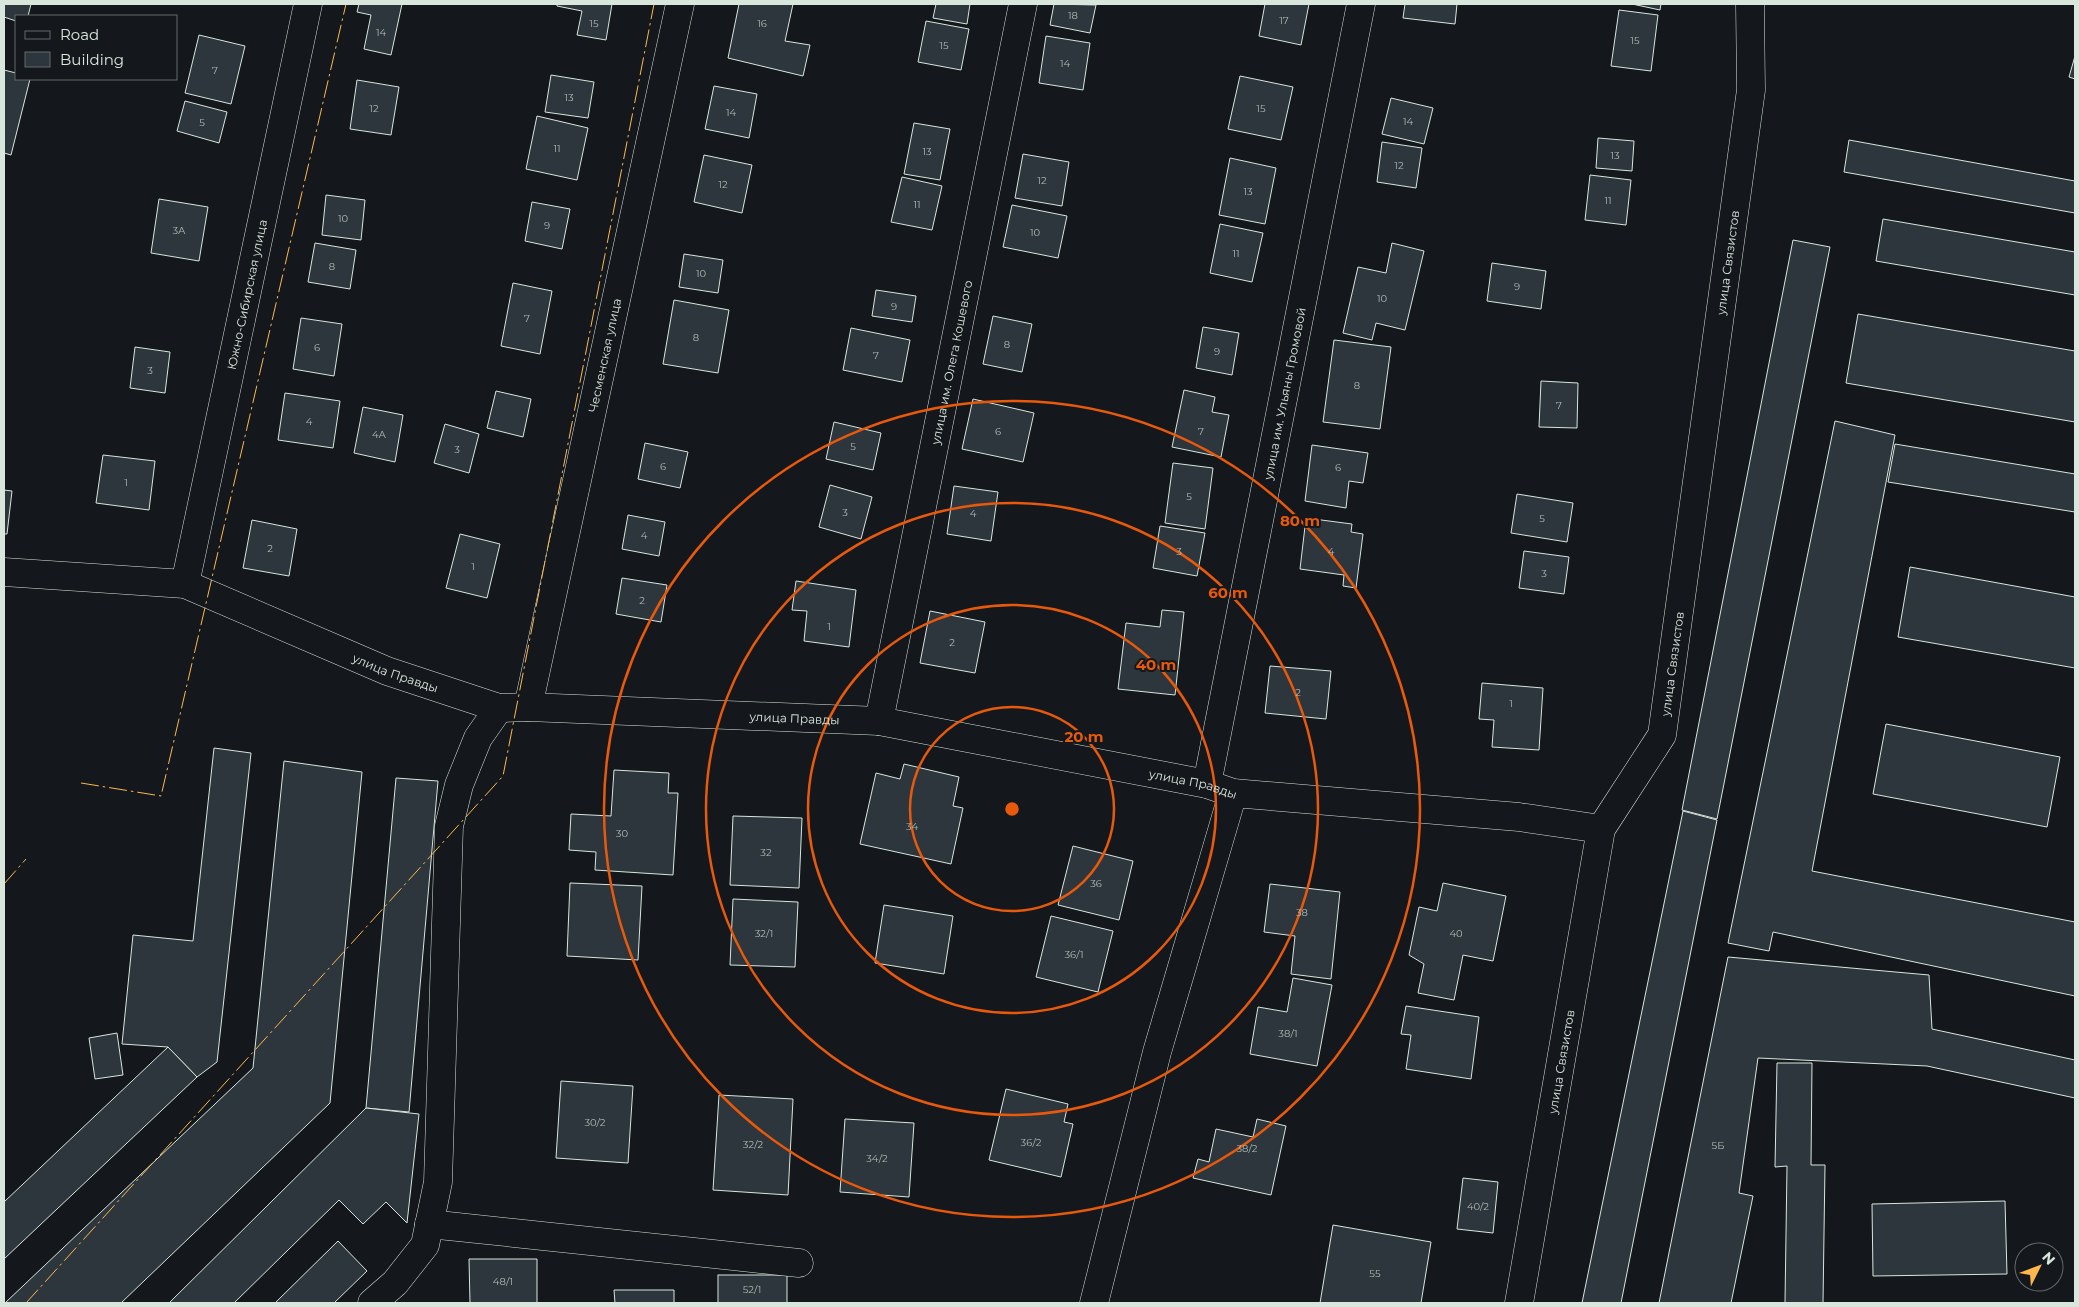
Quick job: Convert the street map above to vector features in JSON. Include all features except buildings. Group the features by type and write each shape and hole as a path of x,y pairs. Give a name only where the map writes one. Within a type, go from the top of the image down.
{"street":[{"name":"Южно-Сибирская улица","path":"185,584 308,4"},
{"name":"Чесменская улица","path":"528,707 680,4"},
{"name":"улица им. Олега Кошевого","path":"879,721 1023,4"},
{"name":"улица им. Ульяны Громовой","path":"1207,784 1361,4"},
{"name":"улица Связистов","path":"1519,1303 1601,829 1662,735 1751,90 1750,4"},
{"name":"улица Правды","path":"4,572 185,584 387,671 499,708 528,707 879,721 1207,784 1233,793 1519,817 1601,829"},
{"path":"372,1303 395,1282 425,1244 438,1182 449,826 459,786 478,738 499,708"},
{"path":"1094,1303 1157,1052 1233,793"},
{"path":"429,1224 799,1263"}],"power":[{"path":"81,783 161,796 346,4"},
{"path":"26,1303 503,776 654,4"},
{"path":"4,884 26,859"}]}
